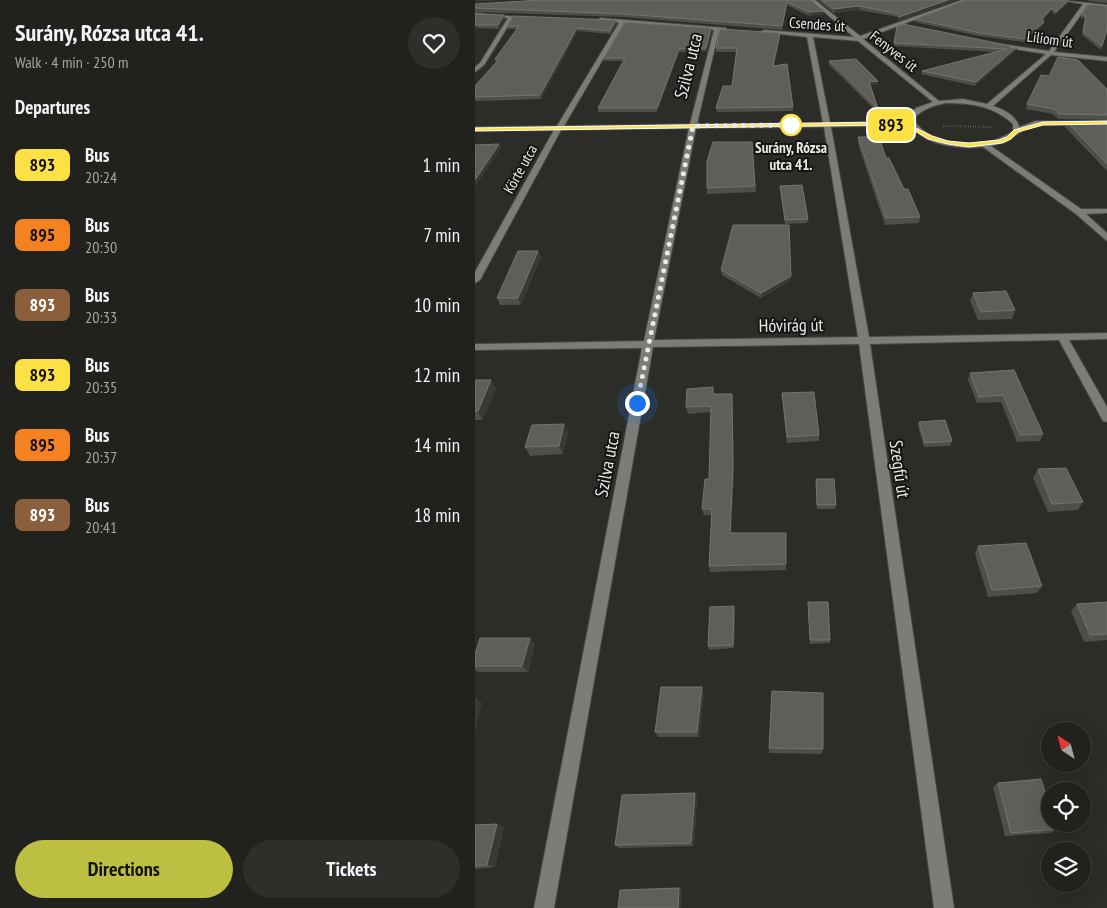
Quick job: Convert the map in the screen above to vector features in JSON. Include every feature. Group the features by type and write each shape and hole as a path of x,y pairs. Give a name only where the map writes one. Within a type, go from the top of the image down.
{"street":[{"name":"Fenyves út","path":"812,0 858,40 938,103"},
{"path":"858,40 966,0"},
{"path":"1061,0 1107,6"},
{"path":"989,106 1050,53 1086,4"},
{"path":"475,14 529,18"},
{"path":"475,70 511,17"},
{"path":"595,20 726,29"},
{"name":"Körte utca","path":"475,280 559,128 623,21"},
{"path":"903,23 912,26"},
{"name":"Szilva utca","path":"544,908 648,345 693,126 717,29"},
{"name":"Csendes út","path":"754,32 858,40"},
{"name":"Szegfű út","path":"810,36 828,124 864,340 944,908"},
{"name":"Liliom út","path":"987,42 1050,53 1107,59"},
{"path":"913,125 914,112 924,106 938,103 969,102 989,106 1004,112 1014,119 1043,123 1107,123"},
{"path":"1014,119 1017,129"},
{"path":"475,130 883,124 913,125 930,138 948,143 985,145 1009,138 1017,129 1043,123"},
{"path":"883,124 913,125"},
{"path":"985,145 1079,212 1107,238"},
{"path":"1079,212 1107,212"},
{"path":"1063,336 1107,418"},
{"name":"Hóvirág út","path":"475,347 1107,336"}],"path":[{"path":"913,125 1017,129"}],"building":[{"path":"541,0 811,0 824,11 809,12 787,2 782,26 623,14 475,8 475,4"},
{"path":"822,0 948,0 899,17 899,14 859,6 834,9"},
{"path":"965,0 1069,0 1056,12 1052,8 1042,19 1044,22 1025,39 980,33 915,19"},
{"path":"1090,4 1107,6 1107,30 1102,46 1083,32 1086,15 1082,15"},
{"path":"475,14 504,15 498,25 475,26"},
{"path":"513,16 616,20 610,31 577,28 540,95 475,97 475,86 499,59 495,59 519,26 507,26"},
{"path":"625,22 711,28 706,48 679,49 657,108 598,108 625,58 604,58"},
{"path":"903,24 1011,46 1010,48 1017,47 976,82 922,71 1007,49 894,43 897,26"},
{"path":"720,29 780,33 773,66 787,64 793,107 716,108 723,86 732,86 737,48 716,48"},
{"path":"1058,57 1078,60 1107,89 1107,115 1059,114 1054,109 1027,104 1041,75 1049,76"},
{"path":"856,59 878,81 869,82 878,109 829,61"},
{"path":"1067,122 1107,122 1107,164"},
{"path":"858,137 879,137 886,158 889,158 904,189 908,189 920,217 886,218"},
{"path":"713,142 752,142 755,186 707,188 707,161"},
{"path":"499,144 475,180 475,145"},
{"path":"802,185 808,219 785,220 780,186"},
{"path":"733,225 789,225 791,276 761,293 721,270"},
{"path":"518,251 538,251 518,298 497,298"},
{"path":"1006,291 1015,310 981,312 973,293"},
{"path":"1014,370 1043,434 1020,435 1003,395 979,397 970,373"},
{"path":"475,380 491,380 478,411 475,411"},
{"path":"713,387 713,394 732,394 733,466 730,533 786,533 786,564 709,566 712,509 702,509 705,479 709,479 711,406 686,407 687,389"},
{"path":"814,392 819,435 787,437 782,393"},
{"path":"945,420 952,441 925,443 919,422"},
{"path":"564,424 559,446 525,447 532,425"},
{"path":"1066,468 1083,502 1052,504 1038,469"},
{"path":"816,479 834,479 836,505 817,505"},
{"path":"1026,543 1042,586 992,590 978,546"},
{"path":"808,602 828,602 830,640 810,640"},
{"path":"1107,602 1107,634 1090,635 1077,604"},
{"path":"734,606 733,645 708,646 710,607"},
{"path":"480,638 530,638 522,666 475,666 475,654"},
{"path":"661,687 702,687 697,732 655,732"},
{"path":"772,691 823,693 823,749 769,748"},
{"path":"1041,779 1041,830 1011,833 998,783"},
{"path":"695,793 691,843 615,845 622,795"},
{"path":"497,824 487,865 475,866 475,825"},
{"path":"679,888 678,908 618,908 620,890"}],"bus line":[{"name":"893","path":"475,130 883,124 904,126 917,130 930,138 948,143 985,145 1000,142 1014,135 1016,131 1028,126 1043,123 1107,123"}],"place":[{"name":"Surány, Rózsa utca 41.","path":"791,125"}],"route":[{"path":"637,403 693,126 791,125"}]}
